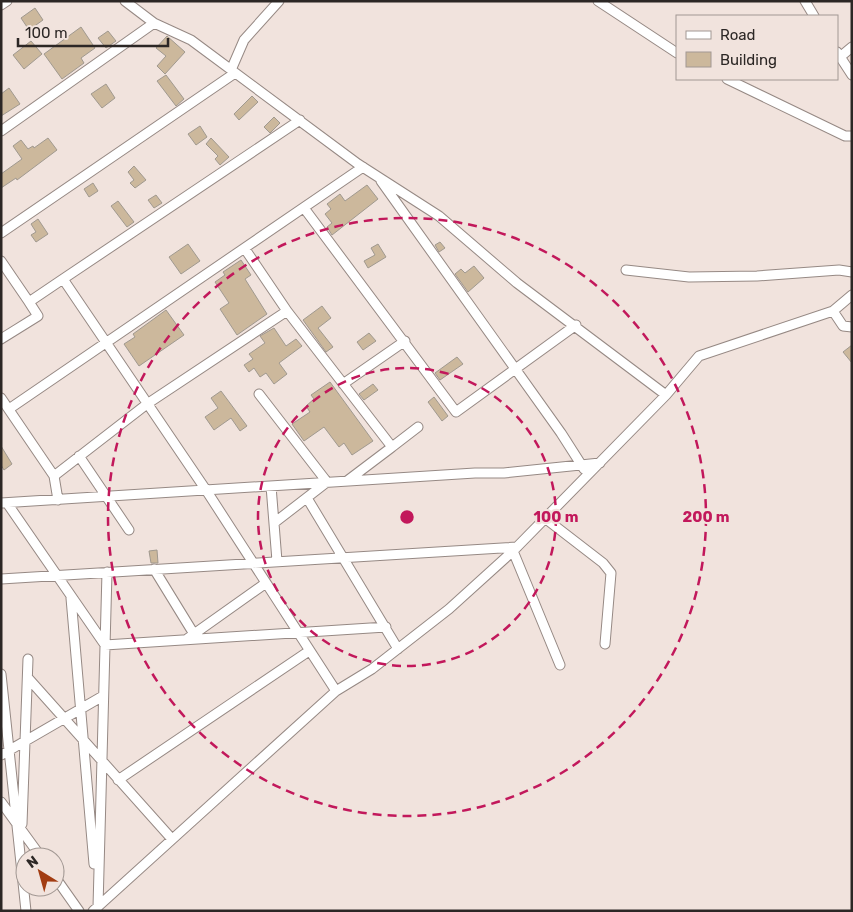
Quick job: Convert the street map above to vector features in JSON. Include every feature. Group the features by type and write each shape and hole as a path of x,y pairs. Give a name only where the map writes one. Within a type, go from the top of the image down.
{"street":[{"path":"1,5 7,1"},
{"path":"125,1 154,23 191,40 363,167 439,216 517,283 666,395"},
{"path":"1,233 233,71 244,40 279,1"},
{"path":"598,1 676,52"},
{"path":"805,1 813,15"},
{"path":"1,131 154,23"},
{"path":"852,46 838,55 852,76"},
{"path":"729,80 845,136 852,136"},
{"path":"29,302 300,120"},
{"path":"9,409 363,167"},
{"path":"378,177 516,369 588,476"},
{"path":"304,208 456,412 576,326"},
{"path":"245,249 287,312 392,447"},
{"path":"1,261 38,316 1,339"},
{"path":"626,270 689,277 757,276 838,270 852,272"},
{"path":"63,279 206,490 336,691"},
{"path":"95,909 171,838 336,691 372,669 449,609 515,549 666,395 699,356 833,311 852,295"},
{"path":"833,311 843,326 852,327"},
{"path":"54,476 147,404 287,312"},
{"path":"342,384 404,341"},
{"path":"259,394 327,482"},
{"path":"1,398 54,476 58,500"},
{"path":"346,481 418,427"},
{"path":"79,456 129,530"},
{"path":"4,503 475,473 504,473 600,463"},
{"path":"274,523 327,482"},
{"path":"271,486 277,562"},
{"path":"307,498 398,649"},
{"path":"4,503 105,645"},
{"path":"546,519 603,563 611,573 604,644"},
{"path":"1,579 343,557 515,549"},
{"path":"515,549 560,665"},
{"path":"154,569 193,638"},
{"path":"95,909 107,572"},
{"path":"193,638 266,583"},
{"path":"71,597 95,909"},
{"path":"105,645 386,627"},
{"path":"118,780 309,650"},
{"path":"26,911 19,827 28,660"},
{"path":"1,674 5,753 19,827"},
{"path":"28,678 171,838"},
{"path":"5,753 103,696"},
{"path":"1,802 34,847"},
{"path":"65,891 79,911"}],"building":[{"path":"35,8 43,20 29,30 21,18"},
{"path":"81,27 95,48 81,58 84,63 62,79 44,54"},
{"path":"108,31 116,41 106,48 98,38"},
{"path":"167,36 185,52 165,74 157,66 166,56 156,48"},
{"path":"31,41 42,54 24,69 13,55"},
{"path":"166,75 184,99 176,106 157,81"},
{"path":"106,84 115,98 102,108 91,94"},
{"path":"9,88 20,104 1,116 1,94"},
{"path":"252,96 258,102 239,120 234,114"},
{"path":"274,117 280,123 270,133 264,127"},
{"path":"200,126 207,137 196,145 188,134"},
{"path":"48,138 57,150 17,180 16,178 1,188 1,174 22,159 13,146 21,140 28,149 33,146 34,148"},
{"path":"211,138 229,157 220,165 215,159 218,156 206,144"},
{"path":"134,166 146,180 135,188 130,183 134,180 128,172"},
{"path":"93,183 98,191 89,197 84,189"},
{"path":"367,185 378,199 332,235 327,227 332,223 325,214 331,209 327,204 340,194 345,201"},
{"path":"156,195 162,203 154,208 148,200"},
{"path":"118,201 134,222 127,227 111,206"},
{"path":"38,219 48,234 36,242 31,235 36,232 31,224"},
{"path":"440,242 445,248 439,252 435,245"},
{"path":"188,244 200,261 181,274 169,257"},
{"path":"378,244 386,257 368,268 364,261 375,255 371,248"},
{"path":"241,260 251,275 245,279 267,314 237,335 220,309 229,303 215,282 225,275 223,272"},
{"path":"474,266 484,278 468,292 455,274 461,269 465,273"},
{"path":"322,306 331,318 318,328 333,347 326,352 303,320"},
{"path":"166,310 184,335 139,366 124,344 135,337 133,334"},
{"path":"274,328 286,346 296,339 302,346 279,363 287,374 274,384 266,373 260,377 254,368 249,372 244,365 253,359 249,354 265,343 260,336"},
{"path":"369,333 376,341 363,350 357,342"},
{"path":"852,345 852,363 843,352"},
{"path":"457,357 463,364 440,380 435,373"},
{"path":"330,382 373,441 352,455 344,443 339,447 324,427 304,441 292,424 310,412 306,406 314,399 311,395"},
{"path":"373,384 378,390 364,400 359,394"},
{"path":"221,391 247,426 240,431 231,418 214,430 205,417 218,408 211,398"},
{"path":"434,397 448,416 442,421 428,402"},
{"path":"1,446 12,464 4,470 1,465"},
{"path":"157,550 158,563 151,563 149,551"}]}
